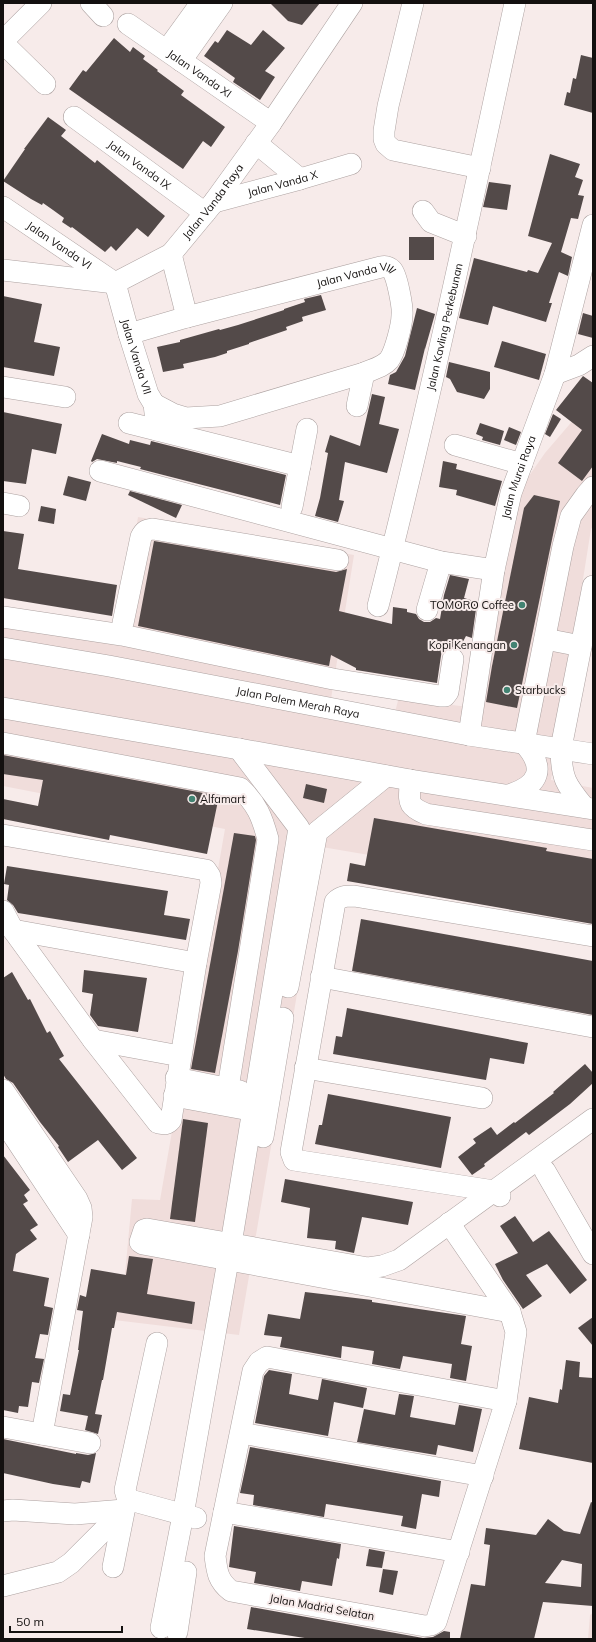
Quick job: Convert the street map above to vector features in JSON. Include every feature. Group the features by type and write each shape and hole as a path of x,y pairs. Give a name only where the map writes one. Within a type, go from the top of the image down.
{"street":[{"path":"41,3 3,42 45,84"},
{"path":"174,56 201,3"},
{"path":"174,56 222,3"},
{"name":"Jalan Vanda Raya","path":"115,283 171,254 210,207 271,123 352,3"},
{"path":"413,3 388,106 384,130 384,139 386,144 393,150 480,168"},
{"name":"Jalan Kavling Perkebunan","path":"378,606 466,236 515,3"},
{"name":"Jalan Vanda XI","path":"128,24 271,123"},
{"name":"Jalan Vanda IX","path":"74,117 210,207"},
{"path":"256,143 300,179"},
{"name":"Jalan Vanda X","path":"210,207 351,164"},
{"name":"Jalan Vanda VI","path":"3,207 115,283"},
{"path":"423,211 431,222 466,236"},
{"name":"Jalan Murai Raya","path":"469,735 494,570 511,493 555,374 593,225"},
{"path":"171,254 187,317"},
{"name":"Jalan Vanda VIII","path":"129,334 187,317 380,266 387,267 393,272 402,307 402,317 393,352 383,365 364,373 220,416 186,418 173,414 154,404"},
{"path":"3,270 115,283"},
{"name":"Jalan Vanda VII","path":"115,283 148,394 154,404 157,430"},
{"path":"555,374 578,365 593,356"},
{"path":"357,406 364,373"},
{"path":"3,387 65,397"},
{"path":"129,423 300,466"},
{"path":"292,507 307,429"},
{"path":"455,445 522,464"},
{"path":"100,471 441,562 494,570"},
{"path":"509,795 529,787 535,780 537,762 533,753 524,743 562,546 571,516 586,494 593,487"},
{"path":"123,623 141,537 144,531 147,530 153,529 338,560"},
{"path":"427,610 441,562"},
{"path":"588,808 571,791 562,774 562,748 593,586"},
{"path":"3,617 122,635 333,679 440,696 445,696 448,692 453,659"},
{"path":"545,639 581,646"},
{"name":"Jalan Palem Merah Raya","path":"3,648 109,666 469,735 562,748 593,754"},
{"path":"3,708 238,748 386,776 588,808"},
{"path":"3,743 240,788 251,798 263,817 268,839 228,1088"},
{"path":"238,748 308,830"},
{"path":"162,1635 189,1517 236,1253 308,830 386,776"},
{"path":"410,780 410,804 414,809 426,814 593,840"},
{"path":"3,835 206,870 210,876 211,883 180,1056 171,1120 168,1123 158,1123 93,1040 13,930 3,911"},
{"path":"588,1131 545,1171 500,1195 294,1160 291,1152 335,902 339,898 354,896 593,936"},
{"path":"13,930 196,963"},
{"path":"321,977 593,1027"},
{"path":"93,1040 180,1056"},
{"path":"305,1068 482,1098"},
{"path":"175,1087 228,1088 261,1104"},
{"path":"175,1087 261,1104"},
{"path":"3,1090 77,1199 81,1208 82,1217 79,1235 42,1434"},
{"path":"3,1120 79,1235"},
{"path":"236,1253 310,1265 368,1268 382,1266 399,1260 453,1228 588,1131"},
{"path":"545,1171 593,1254"},
{"path":"366,1284 389,1279 406,1270 453,1228"},
{"path":"453,1228 510,1312 516,1332 506,1401 459,1552 224,1512 253,1371 259,1362 267,1357 506,1401"},
{"path":"310,1265 366,1284 510,1312"},
{"path":"113,1567 125,1503 125,1490 157,1343"},
{"path":"3,1427 90,1443"},
{"path":"241,1433 483,1476"},
{"path":"3,1511 13,1510 75,1514 125,1503 130,1500 189,1517"},
{"path":"3,1586 58,1572 71,1563 125,1503"},
{"name":"Jalan Madrid Selatan","path":"224,1512 215,1556 216,1572 223,1585 232,1592 425,1626 436,1622 459,1552"}],"shaded area":[{"path":"593,397 593,526 591,529 551,780 593,788 593,893 322,847 239,1335 114,1320 119,1309 125,1274 132,1199 160,1200 225,829 3,786 3,610 120,628 138,517 354,555 331,699 395,712 399,697 426,702 478,708 503,570 522,486 545,453"},
{"path":"593,1613 593,1639 588,1639 590,1615"}],"building":[{"path":"270,3 320,3 302,25 288,21"},
{"path":"227,30 251,45 263,30 285,48 265,71 275,77 260,100 233,82 235,78 204,56 215,41 218,43"},
{"path":"114,38 130,52 133,47 145,56 143,59 184,91 181,95 225,127 211,147 203,141 183,169 69,89 83,70 86,72"},
{"path":"581,55 593,58 593,113 564,105 567,92 570,93 573,78 576,79"},
{"path":"48,117 66,130 61,136 95,163 97,160 165,216 148,237 137,228 116,251 111,246 105,252 72,227 71,228 62,222 64,218 43,203 42,205 31,199 3,181 24,149"},
{"path":"550,154 580,164 575,177 583,180 578,195 584,196 578,219 571,218 561,252 572,257 568,276 559,272 549,303 552,303 546,322 493,306 488,325 459,318 474,258 527,272 528,270 538,273 552,243 528,236"},
{"path":"489,182 511,185 507,210 483,207"},
{"path":"409,237 434,237 434,260 409,260"},
{"path":"321,295 326,310 302,317 303,321 286,327 287,330 227,351 227,353 215,357 183,364 184,368 163,372 157,347 180,342 180,340 238,325 305,302 304,299"},
{"path":"3,296 42,304 34,342 60,347 54,376 3,367"},
{"path":"417,308 435,314 415,390 388,384 390,375 396,372 405,356"},
{"path":"583,313 593,316 593,338 578,334"},
{"path":"502,341 546,354 539,380 494,367"},
{"path":"449,362 490,372 490,389 484,399 457,392 450,379 446,377"},
{"path":"583,376 593,383 593,466 582,481 558,463 582,430 556,410"},
{"path":"372,394 385,397 379,424 399,429 387,473 345,462 339,500 344,501 338,522 315,516 320,498 328,453 325,452 330,435 360,446"},
{"path":"3,412 62,424 56,454 32,449 26,484 3,481"},
{"path":"553,414 561,419 550,437 545,434"},
{"path":"480,423 504,431 500,445 482,440 483,437 476,434"},
{"path":"509,427 521,432 516,445 504,440"},
{"path":"102,434 129,444 130,440 150,445 151,441 286,475 280,505 140,469 141,467 117,461 117,463 97,459 92,462 91,461"},
{"path":"443,461 457,464 456,469 502,481 495,506 456,495 457,490 439,487"},
{"path":"68,476 91,482 86,501 63,495"},
{"path":"130,491 182,505 176,518 128,495"},
{"path":"534,495 560,501 517,708 486,702 524,508"},
{"path":"41,506 56,509 54,524 38,521"},
{"path":"3,531 24,534 18,569 117,585 112,616 3,598"},
{"path":"154,541 336,572 347,569 339,611 392,624 393,607 407,609 407,612 416,614 419,619 424,622 430,622 436,618 440,619 444,595 450,575 469,579 464,598 477,602 472,638 466,636 459,649 454,647 444,651 442,649 437,683 356,670 356,668 331,655 329,666 138,626"},
{"path":"3,755 219,796 207,854 110,835 109,840 3,819 3,799 38,806 43,780 3,774"},
{"path":"306,784 327,789 324,803 303,798"},
{"path":"374,818 547,848 546,851 593,859 593,924 347,881 350,863 365,866"},
{"path":"234,833 255,836 256,840 238,951 215,1073 191,1069"},
{"path":"7,866 168,891 164,915 190,919 186,940 18,913 13,905 7,900 9,885 4,884"},
{"path":"361,919 593,961 593,1015 352,971"},
{"path":"84,970 147,978 138,1032 98,1026 90,1015 93,994 82,992"},
{"path":"12,972 28,1000 30,999 47,1033 50,1031 64,1056 59,1059 137,1158 122,1170 98,1140 68,1162 58,1147 59,1146 13,1083 6,1079 3,1074 3,978"},
{"path":"347,1008 528,1043 524,1064 490,1058 486,1080 333,1054 336,1036 342,1037"},
{"path":"585,1064 593,1073 593,1083 570,1104 529,1135 526,1132 472,1175 458,1157 476,1143 473,1139 491,1127 497,1135 514,1122 515,1123 554,1093 553,1092"},
{"path":"328,1094 451,1117 441,1168 315,1144 319,1125 322,1125"},
{"path":"183,1119 208,1123 195,1222 170,1219"},
{"path":"3,1155 30,1190 24,1195 28,1201 23,1204 38,1225 30,1230 37,1239 16,1254 13,1271 49,1278 44,1306 53,1308 48,1335 40,1334 35,1358 44,1359 39,1383 32,1382 28,1407 19,1406 18,1413 3,1410"},
{"path":"285,1179 413,1202 408,1225 362,1217 354,1253 335,1249 336,1241 307,1238 310,1208 281,1202"},
{"path":"515,1216 533,1242 549,1231 587,1280 570,1294 547,1264 526,1275 542,1296 523,1309 503,1280 495,1264 518,1253 500,1226"},
{"path":"129,1256 153,1259 147,1294 195,1302 192,1324 117,1312 114,1328 112,1328 103,1380 95,1414 102,1415 98,1434 85,1430 88,1416 60,1411 63,1394 70,1395 79,1350 83,1311 77,1310 80,1295 86,1297 91,1269 126,1275"},
{"path":"305,1292 372,1300 372,1302 466,1316 461,1344 472,1346 466,1381 450,1378 452,1364 403,1356 400,1369 372,1364 374,1351 342,1346 341,1358 280,1347 282,1337 264,1335 268,1314 300,1319"},
{"path":"593,1317 593,1346 578,1328"},
{"path":"566,1360 580,1362 579,1377 593,1378 593,1463 519,1449 529,1397 558,1403 560,1389 562,1390"},
{"path":"269,1370 292,1374 289,1394 318,1400 322,1379 367,1388 363,1408 334,1402 328,1436 255,1423 264,1376"},
{"path":"399,1394 414,1396 410,1417 455,1425 459,1405 482,1409 473,1452 438,1445 436,1455 357,1442 364,1409 395,1415"},
{"path":"3,1439 76,1454 88,1455 96,1453 90,1483 82,1481 80,1488 53,1484 3,1473"},
{"path":"250,1447 441,1481 439,1497 422,1494 416,1529 401,1526 403,1516 326,1504 324,1517 253,1505 254,1495 240,1493"},
{"path":"591,1502 593,1503 593,1606 543,1602 534,1639 460,1639 471,1584 485,1586 490,1545 484,1544 486,1528 536,1535 548,1519 564,1531 580,1534","holes":["562,1560 582,1564 581,1587 545,1583"]},
{"path":"234,1526 341,1544 332,1586 302,1581 300,1591 254,1583 256,1572 229,1567"},
{"path":"369,1549 385,1552 382,1568 366,1566"},
{"path":"383,1569 398,1571 393,1595 379,1592"},
{"path":"251,1607 423,1638 433,1637 444,1631 450,1632 450,1639 311,1639 247,1629"}],"place":[{"name":"TOMORO Coffee","path":"522,605"},
{"name":"Kopi Kenangan","path":"514,645"},
{"name":"Starbucks","path":"507,690"},
{"name":"Alfamart","path":"192,799"}]}
